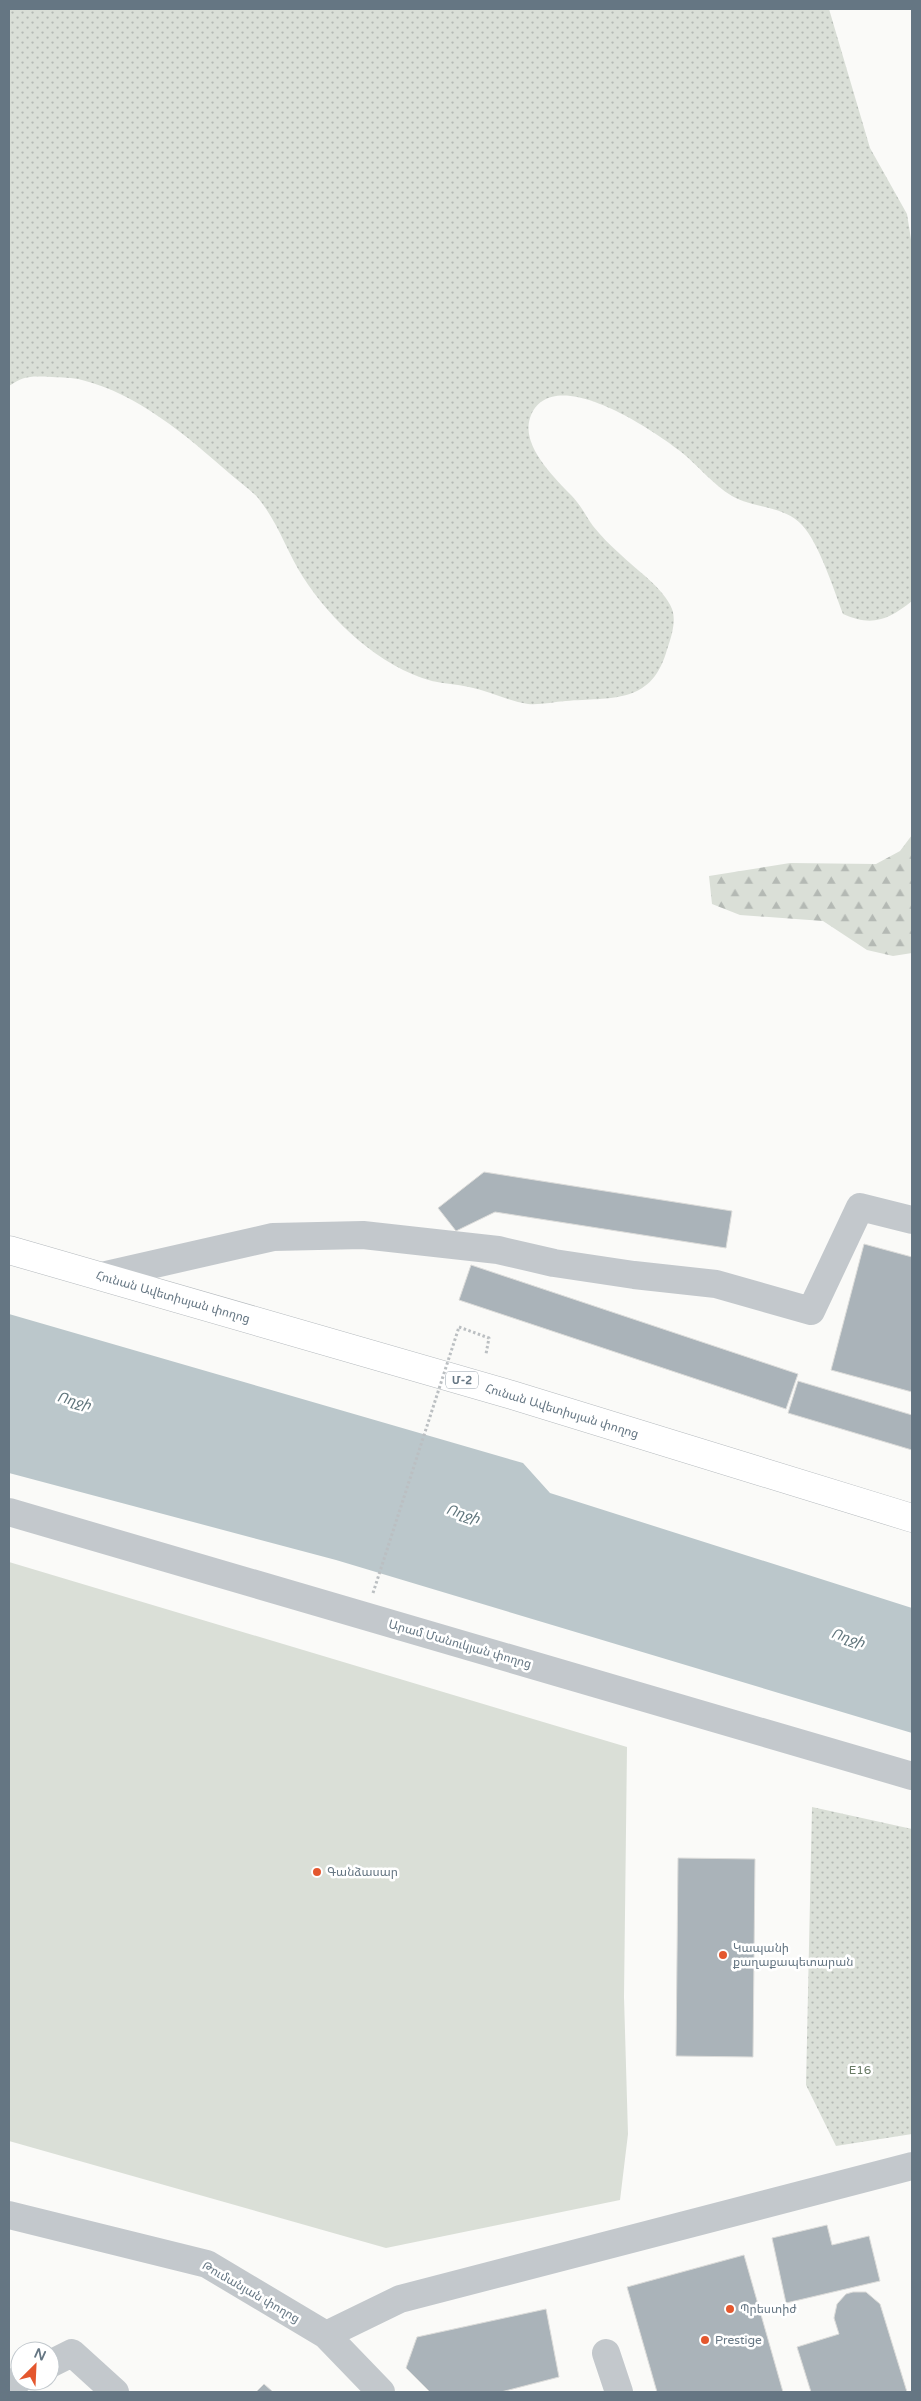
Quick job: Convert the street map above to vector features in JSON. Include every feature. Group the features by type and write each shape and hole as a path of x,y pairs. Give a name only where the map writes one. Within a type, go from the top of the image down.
{"highway":[{"name":"Հունան Ավետիսյան փողոց","path":"9,1250 512,1395 912,1518"}],"street":[{"path":"102,1276 272,1237 363,1235 498,1250 554,1263 634,1275 716,1284 811,1311 860,1207 912,1220"},
{"name":"Արամ Մանուկյան փողոց","path":"9,1512 912,1776"},
{"path":"326,2335 400,2299 912,2166"},
{"name":"Թումանյան փողոց","path":"9,2215 208,2264 326,2335 381,2392"},
{"path":"60,2359 72,2353 115,2392"},
{"path":"606,2353 619,2392"}],"path":[{"path":"373,1593 459,1327"}],"green space":[{"path":"9,9 829,9 870,148 907,214 912,246 912,601 895,613 879,620 863,620 843,614 826,567 802,525 778,510 732,496 667,441 626,416 579,397 558,396 541,402 530,418 528,429 530,439 548,470 577,502 596,530 656,586 668,601 674,620 671,637 659,670 650,682 639,690 626,695 613,698 528,704 464,686 432,681 394,665 376,654 342,626 314,594 297,567 277,527 258,498 179,431 123,395 103,386 82,380 34,377 24,378 9,386"},
{"path":"912,835 912,953 893,956 867,950 823,921 740,915 712,904 709,876 790,863 876,864 900,851"},
{"name":"Գանձասար","path":"9,1562 627,1747 624,1997 628,2134 620,2200 386,2248 9,2141"},
{"name":"E16","path":"812,1807 912,1829 912,2134 836,2146 806,2085"}],"water":[{"name":"Ողջի","path":"9,1314 523,1463 550,1493 912,1608 912,1733 336,1560 9,1473"}],"building":[{"path":"484,1172 732,1211 726,1248 495,1212 456,1231 438,1208"},
{"path":"864,1244 912,1257 912,1392 831,1370"},
{"path":"471,1265 798,1374 786,1409 459,1300"},
{"path":"798,1381 912,1415 912,1450 788,1413"},
{"path":"678,1858 755,1859 753,2057 676,2056"},
{"path":"827,2225 832,2245 869,2236 880,2281 786,2303 772,2238"},
{"name":"Prestige","path":"744,2255 783,2392 657,2392 627,2287"},
{"path":"866,2292 880,2304 907,2392 811,2392 797,2347 839,2334 834,2318 837,2304 846,2294"},
{"path":"546,2309 559,2377 501,2392 430,2392 406,2368 417,2337"},
{"path":"264,2384 273,2392 256,2392"}],"place":[{"name":"Գանձասար","path":"317,1872"},
{"name":"Կապանի քաղաքապետարան","path":"723,1955"},
{"name":"Պրեստիժ","path":"730,2309"},
{"name":"Prestige","path":"705,2340"}]}
